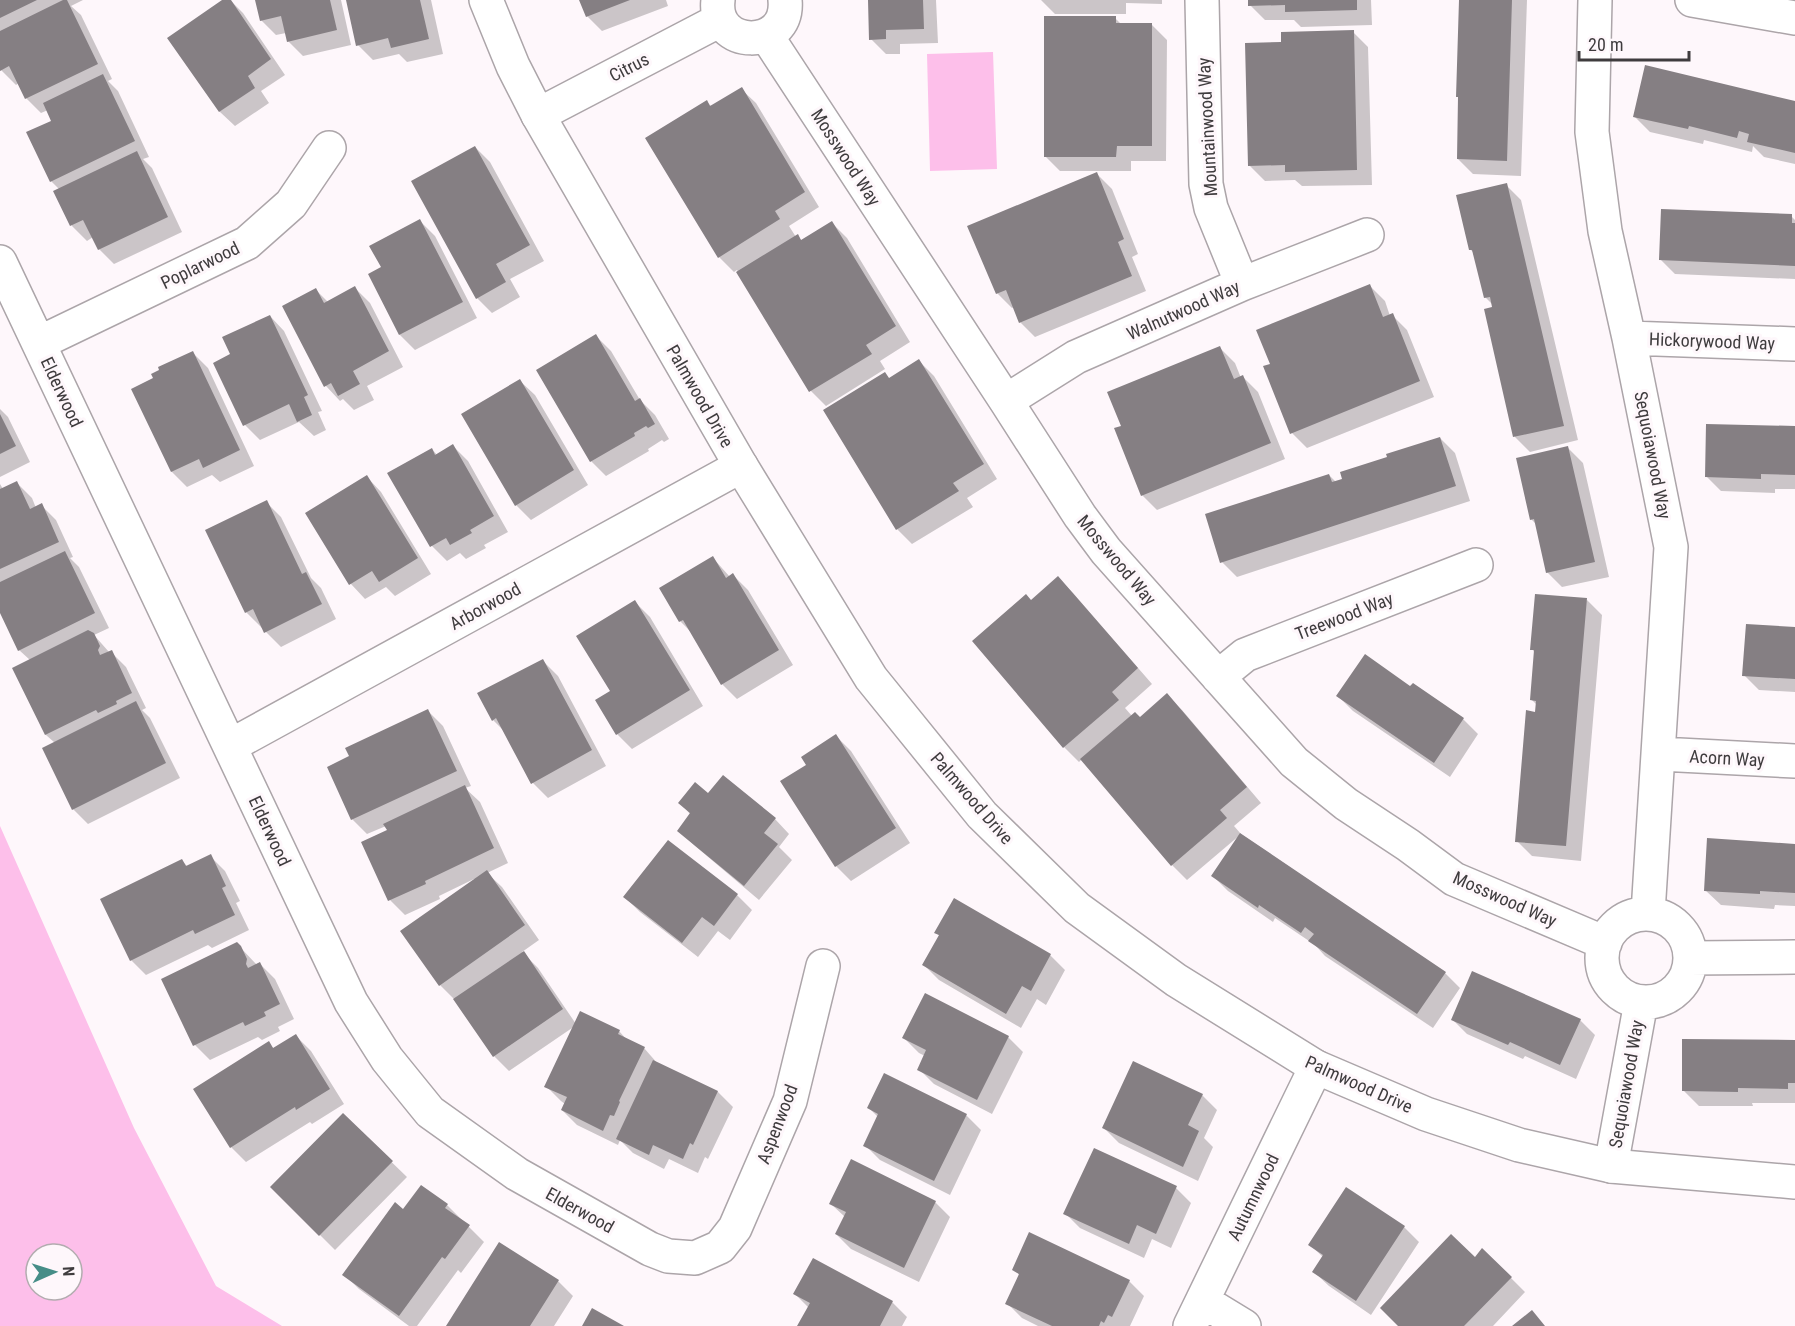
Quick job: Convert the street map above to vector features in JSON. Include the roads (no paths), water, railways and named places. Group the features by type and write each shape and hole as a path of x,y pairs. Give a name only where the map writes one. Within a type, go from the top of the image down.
{"street":[{"name":"Palmwood Drive","path":"486,0 513,66 538,115 741,466 872,678 982,815 1077,908 1176,980 1316,1067 1426,1114 1519,1145 1611,1166 1795,1182"},
{"path":"719,10 729,31 740,37 754,39 777,28 784,15 785,0"},
{"name":"Mountainwood Way","path":"1202,0 1206,184 1211,208 1242,284"},
{"name":"Sequoiawood Way","path":"1596,0 1592,132 1605,231 1671,547 1660,754 1648,913"},
{"path":"1692,0 1795,18"},
{"name":"Citrus","path":"538,115 719,10"},
{"name":"Mosswood Way","path":"766,35 1080,516 1106,551 1294,762 1346,804 1454,879 1605,943"},
{"name":"Poplarwood","path":"39,343 246,243 291,204 329,148"},
{"name":"Walnutwood Way","path":"1006,401 1076,357 1242,284 1367,235"},
{"name":"Elderwood","path":"0,262 351,1002 387,1059 430,1112 517,1174 650,1249 668,1256 695,1258"},
{"name":"Hickorywood Way","path":"1629,338 1795,344"},
{"name":"Arborwood","path":"230,746 741,466"},
{"name":"Treewood Way","path":"1218,676 1245,655 1476,565"},
{"name":"Acorn Way","path":"1660,754 1795,761"},
{"path":"1648,913 1662,916 1673,923 1689,945 1690,958 1688,973 1681,985 1670,995 1656,1001 1641,1002 1618,992 1609,981 1602,957 1611,931 1621,921 1634,915 1648,913"},
{"path":"1690,958 1795,957"},
{"name":"Aspenwood","path":"695,1258 720,1247 735,1228 790,1101 823,966"},
{"name":"Sequoiawood Way","path":"1611,1166 1641,1002"},
{"name":"Autumnwood","path":"1196,1314 1316,1067"},
{"path":"1196,1314 1244,1326"}]}
